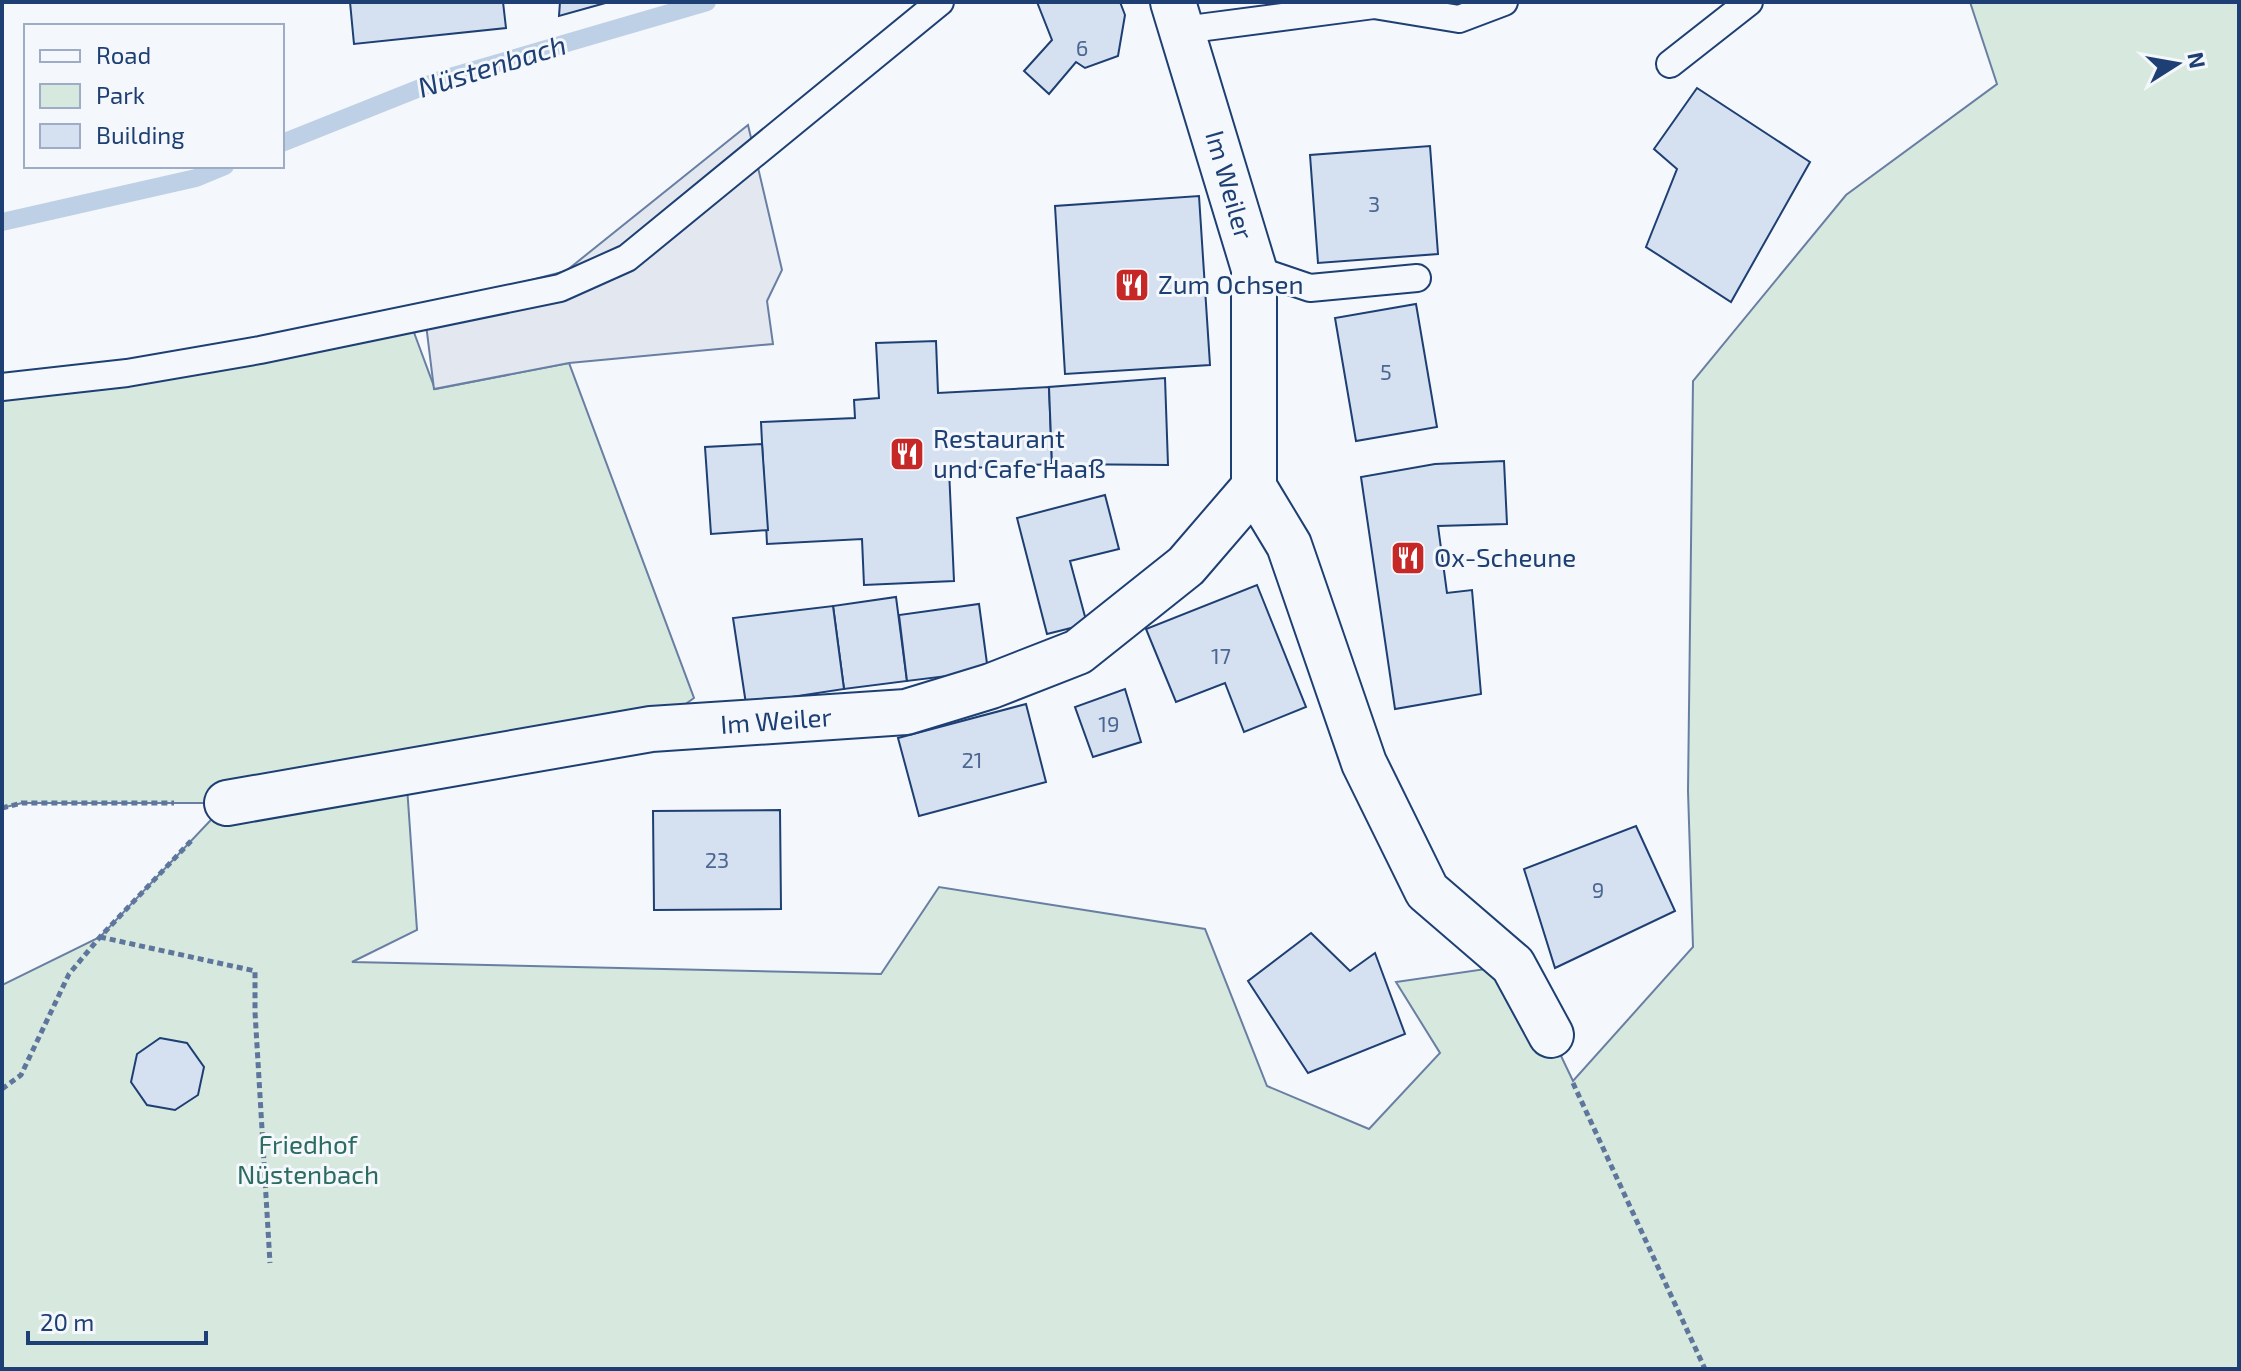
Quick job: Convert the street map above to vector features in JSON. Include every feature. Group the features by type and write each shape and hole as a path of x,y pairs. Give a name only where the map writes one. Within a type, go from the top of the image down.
{"street":[{"name":"Im Weiler","path":"227,803 651,729 906,712 991,686 1078,652 1186,566 1254,487 1254,269 1178,16"},
{"path":"1254,487 1289,545 1364,763 1427,891 1513,965 1551,1035"}],"lane":[{"path":"2,387 127,373 260,350 560,288 627,258 940,2"},
{"name":"Im Weiler","path":"1178,16 1374,5 1459,19 1504,2"},
{"path":"1670,64 1749,2"},
{"path":"1254,269 1310,288 1417,278"}],"path":[{"path":"2,808 22,803 227,803"},
{"path":"2,1089 21,1075 69,974 227,803"},
{"path":"100,937 255,971 270,1263"},
{"path":"1551,1035 1705,1369"}],"green space":[{"name":"Friedhof Nüstenbach","path":"1970,2 2239,2 2239,1369 2,1369 2,985 100,937 227,803 22,803 2,808 2,387 409,319 435,389 569,363 694,698 651,729 406,772 417,930 352,962 881,974 939,887 1205,929 1267,1086 1369,1129 1440,1053 1396,982 1513,965 1573,1081 1693,947 1688,791 1693,381 1846,195 1997,84"}],"shaded area":[{"path":"748,125 782,270 767,301 773,344 569,363 434,389 424,308 566,271"}],"building":[{"path":"350,2 503,2 506,28 354,44"},
{"path":"560,2 609,2 559,16"},
{"path":"1037,2 1120,2 1125,15 1118,56 1085,68 1076,62 1049,94 1024,71 1052,40"},
{"path":"1697,88 1810,162 1731,302 1646,247 1677,169 1654,149"},
{"path":"1430,146 1438,254 1318,263 1310,155"},
{"name":"Zum Ochsen","path":"1199,196 1210,365 1065,374 1055,206"},
{"path":"1416,304 1437,427 1356,441 1335,318"},
{"name":"Restaurant und Cafe Haaß","path":"936,341 938,393 1049,387 1052,464 949,469 954,581 864,585 862,539 767,544 761,422 855,418 854,400 879,398 876,343"},
{"path":"1165,378 1168,465 1052,464 1049,387"},
{"path":"762,444 768,530 711,534 705,447"},
{"name":"Ox-Scheune","path":"1504,461 1507,524 1438,526 1447,593 1472,590 1481,694 1395,709 1361,477 1435,464"},
{"path":"1105,495 1119,549 1070,561 1087,624 1047,634 1017,518"},
{"path":"1257,585 1306,707 1244,732 1225,683 1176,702 1146,629"},
{"path":"896,597 907,681 844,689 833,606"},
{"path":"979,604 988,671 907,681 899,615"},
{"path":"833,606 844,689 746,704 733,618"},
{"path":"1125,689 1141,742 1093,757 1075,707"},
{"path":"1026,704 1046,782 919,816 898,738"},
{"path":"780,810 781,909 654,910 653,811"},
{"path":"1636,826 1675,911 1555,968 1524,869"},
{"path":"1311,933 1350,971 1375,953 1405,1034 1308,1073 1248,981"},
{"path":"160,1038 187,1043 204,1067 198,1095 175,1110 147,1105 131,1082 137,1054"}],"waterway":[{"name":"Nüstenbach","path":"284,142 440,80 707,2"},
{"name":"Nüstenbach","path":"2,222 196,178 220,168"}],"place":[{"name":"Zum Ochsen","path":"1132,285"},
{"name":"Restaurant und Cafe Haaß","path":"907,454"},
{"name":"Ox-Scheune","path":"1408,558"}]}
